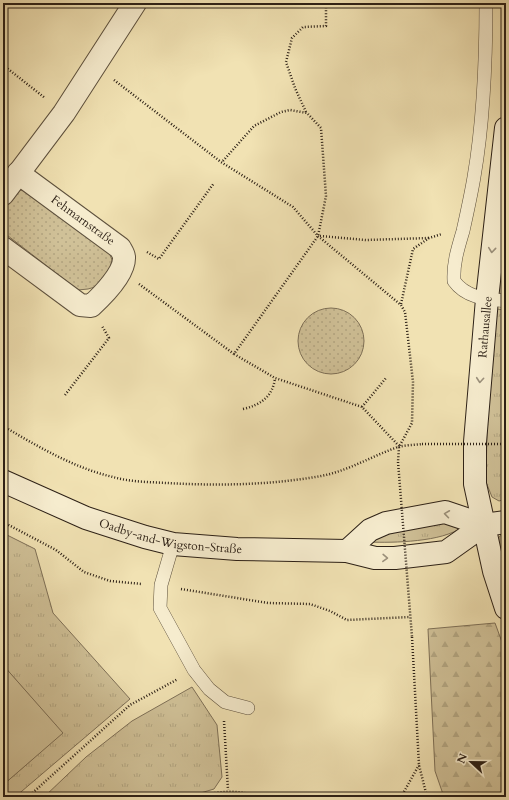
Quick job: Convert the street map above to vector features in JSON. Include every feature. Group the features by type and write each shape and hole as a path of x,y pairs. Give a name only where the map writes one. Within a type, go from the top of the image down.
{"main road":[{"path":"3,194 64,113 96,66 135,3"},
{"name":"Rathausallee","path":"484,525 475,484 475,442 496,300 506,128"},
{"name":"Fehmarnstraße","path":"18,173 120,248 123,263"},
{"path":"3,248 80,305 91,306 99,299 123,263"},
{"name":"Oadby-and-Wigston-Straße","path":"3,481 86,518 173,544 237,549 347,551 375,558 395,558 446,552 484,525"},
{"name":"Oadby-and-Wigston-Straße","path":"347,551 370,530 386,523 445,512 484,525 506,522"},
{"path":"484,525 494,571 506,608"}],"lane":[{"path":"486,3 484,91 481,135 462,232 453,266 454,282 464,293 496,300"},
{"path":"173,544 161,585 160,608 194,670 209,689 225,702 248,708"}],"path":[{"path":"234,354 318,236 326,196 321,128 307,113 295,88 286,62 292,38 303,27 326,26 326,3"},
{"path":"3,65 64,113"},
{"path":"96,66 221,162 293,207 318,236 401,305 406,318 414,382 412,423 399,447 398,462 412,636 419,765 427,797"},
{"path":"221,162 254,126 281,112 290,110 307,113"},
{"path":"214,184 159,260 138,248 123,263 234,354 274,378 362,407 399,447"},
{"path":"318,236 366,240 429,238 454,230 462,232"},
{"path":"401,305 413,249 429,238"},
{"path":"65,395 109,338 91,306"},
{"path":"243,409 255,406 264,399 273,389 274,378"},
{"path":"362,407 386,378"},
{"path":"3,426 37,446 81,466 113,477 139,482 189,484 250,484 322,476 366,462 399,447 422,444 506,444"},
{"path":"366,619 410,617"},
{"path":"28,797 130,705 194,670"},
{"path":"225,702 224,732 228,790"},
{"path":"401,797 419,765"},
{"path":"197,797 228,790 248,793 258,797"}],"green space":[{"path":"21,190 29,193 109,252 112,260 110,268 95,287 78,290 3,232 3,212 6,201 14,193"},
{"path":"331,308 344,311 354,318 361,328 364,341 361,354 354,364 344,371 331,374 318,371 308,364 301,354 298,341 301,328 308,318 318,311"},
{"path":"497,309 506,310 506,499 499,501 492,497 486,482 488,375"},
{"path":"450,522 462,527 454,532 431,539 404,542 369,542 388,533"},
{"path":"3,533 35,549 53,613 130,699 15,797 3,797 3,785 62,733 3,665"},
{"path":"504,533 506,534 506,575 499,548 499,537"},
{"path":"495,623 506,653 506,797 444,797 435,771 428,629"},
{"path":"3,665 63,733 3,785"},
{"path":"192,687 217,725 222,777 214,789 187,797 44,797 86,757 132,721"}]}
